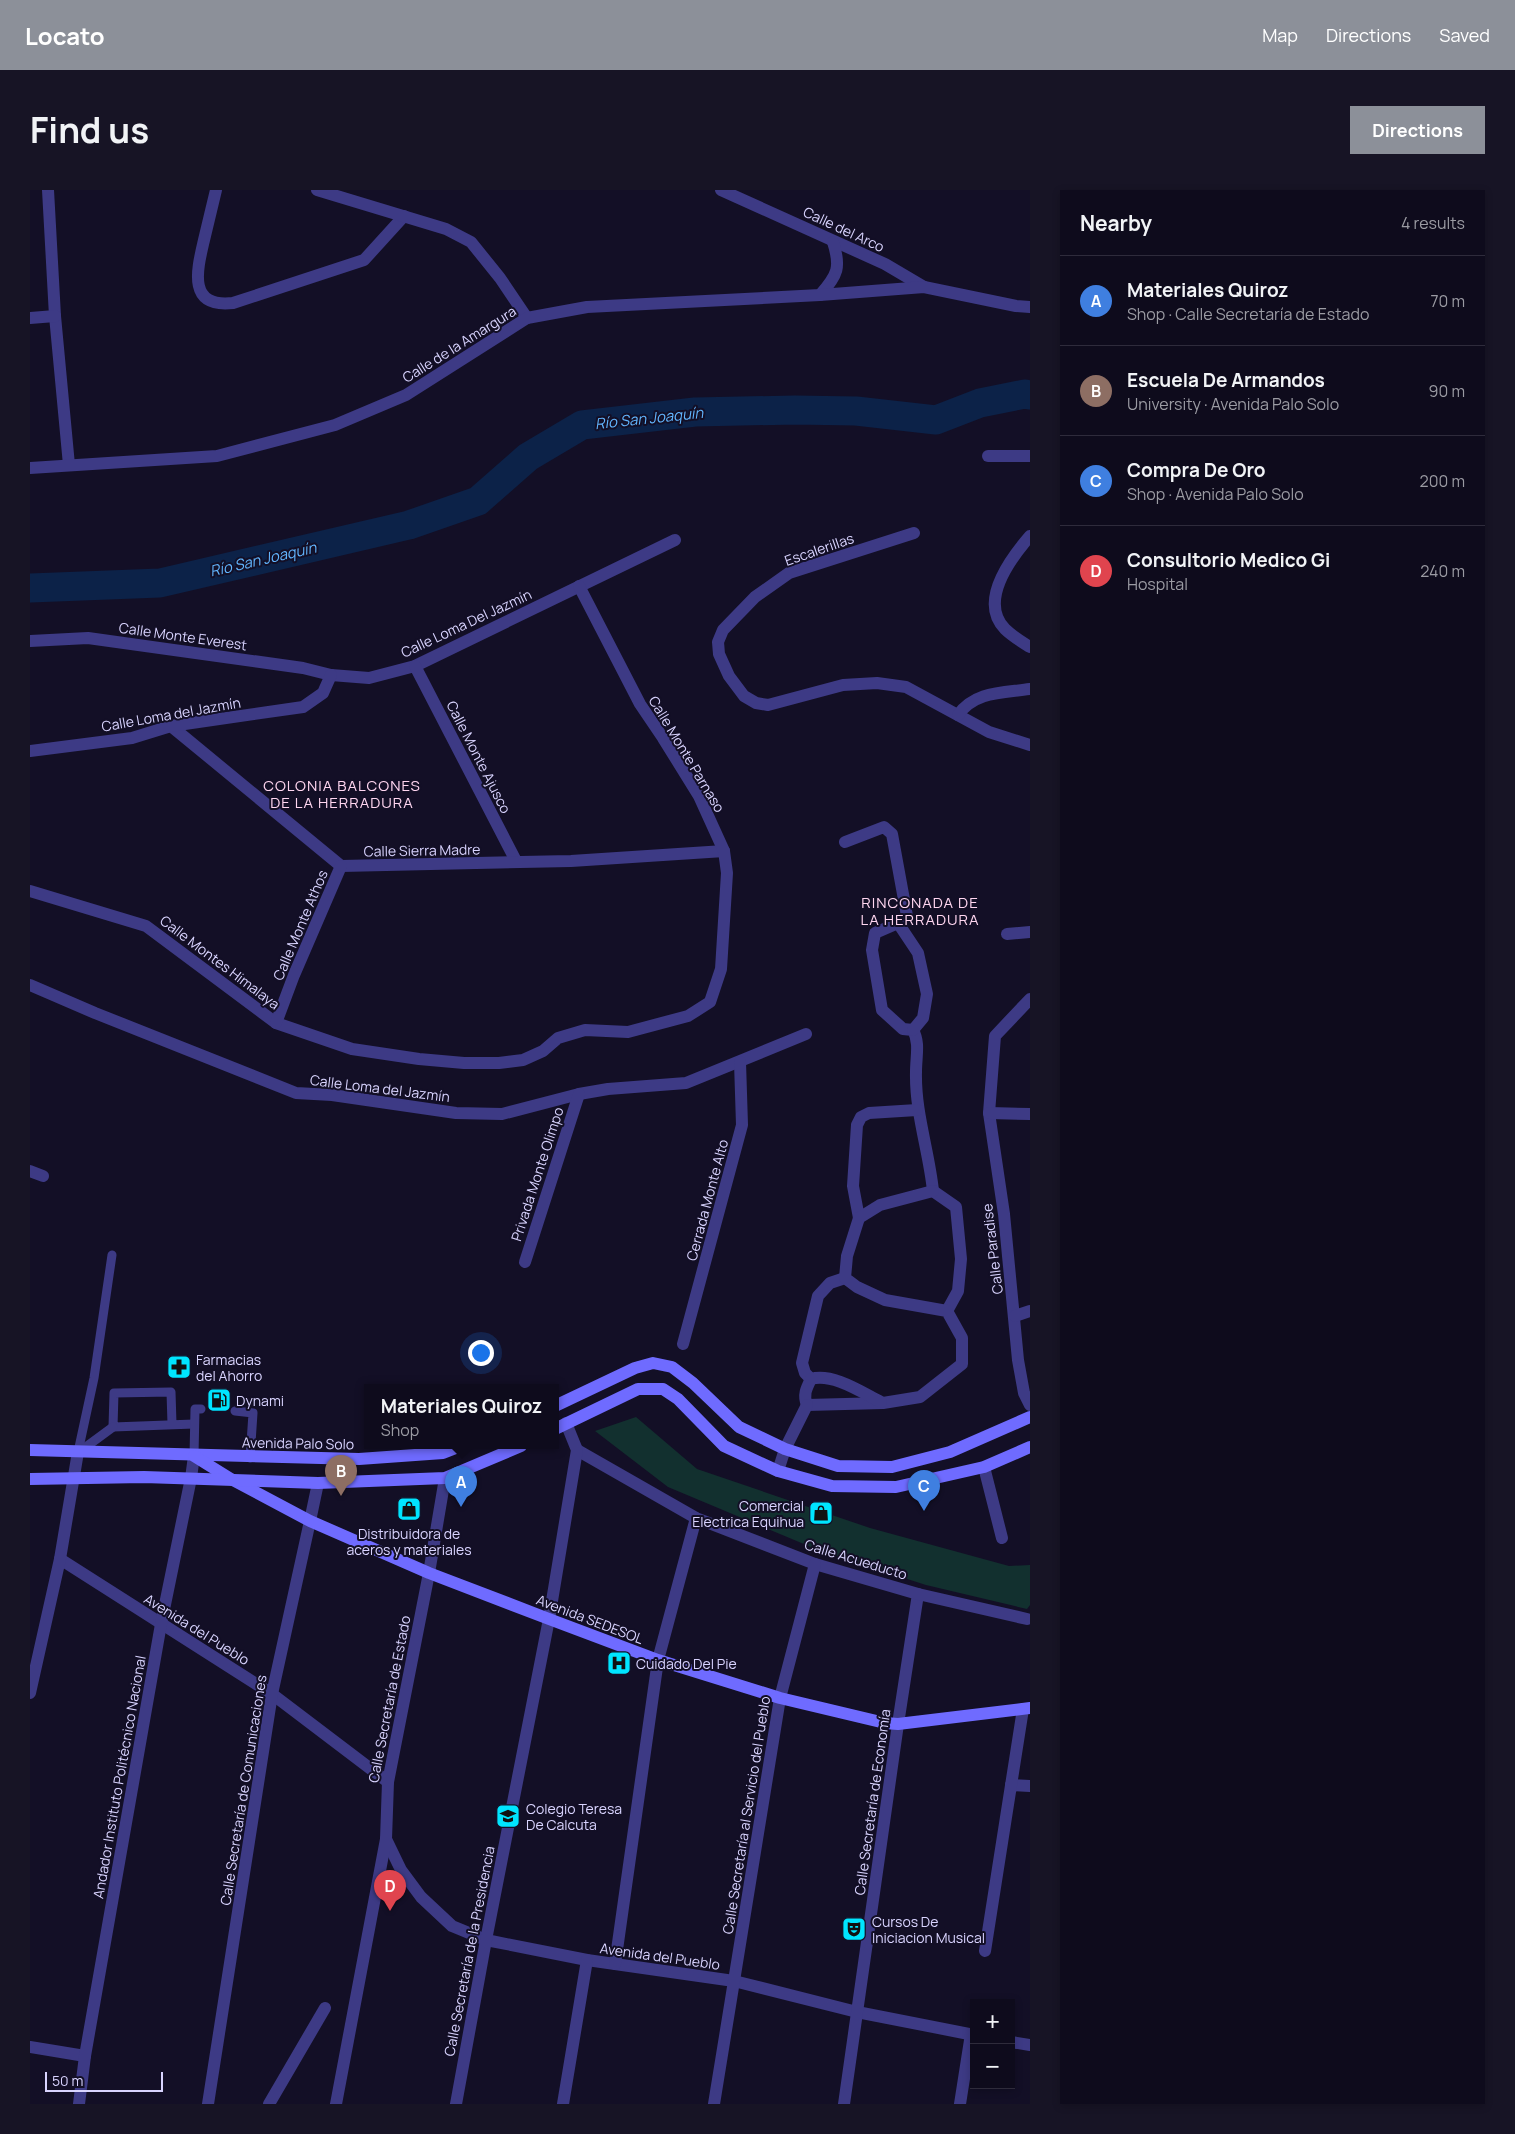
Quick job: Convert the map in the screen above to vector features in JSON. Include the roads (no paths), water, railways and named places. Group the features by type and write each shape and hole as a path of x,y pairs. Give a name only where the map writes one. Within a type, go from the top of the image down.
{"main road":[{"path":"559,1404 635,1368 653,1363 672,1367 693,1383 739,1427 785,1449 838,1466 892,1467 950,1452 1030,1417"},
{"path":"560,1426 638,1389 662,1389 678,1399 724,1446 778,1471 832,1486 896,1487 984,1467 1030,1447"},
{"name":"Avenida Palo Solo","path":"30,1450 250,1458 359,1459 443,1453 453,1449"},
{"path":"30,1480 144,1477 318,1483 445,1478 514,1449"},
{"name":"Avenida SEDESOL","path":"194,1456 231,1479 310,1522 429,1573 658,1660 780,1698 885,1723 898,1724 1027,1709"}],"street":[{"path":"48,190 56,316 69,465"},
{"path":"216,190 197,271 198,286 205,298 219,304 233,303 364,260 404,216"},
{"path":"317,190 446,229 471,242 500,278 528,318"},
{"name":"Calle del Arco","path":"721,190 885,264 924,287"},
{"path":"820,295 832,281 838,269 838,257 833,242"},
{"name":"Calle de la Amargura","path":"30,468 217,456 335,425 406,395 528,318 587,307 820,295 924,287 1016,306 1030,307"},
{"path":"30,318 56,316"},
{"path":"988,456 1030,456"},
{"name":"Escalerillas","path":"914,533 789,573 755,597 723,630 718,642 719,654 729,676 744,696 756,704 768,705 843,685 877,683 906,687 958,715"},
{"path":"1030,536 1003,572 994,603 997,617 1005,628 1030,647"},
{"name":"Calle Loma Del Jazmín","path":"331,675 369,678 415,666 675,540"},
{"name":"Calle Monte Parnaso","path":"276,1023 352,1049 428,1060 499,1063 523,1060 543,1051 558,1038 585,1030 628,1032 688,1016 710,1002 721,969 726,873 724,851 699,796 640,704 579,586"},
{"name":"Calle Monte Everest","path":"30,641 88,638 303,668 331,675"},
{"name":"Calle Monte Ajusco","path":"415,666 516,861"},
{"name":"Calle Loma del Jazmín","path":"30,751 132,738 171,726 303,707 323,693 331,675"},
{"path":"1030,689 977,698 965,705 958,715 989,732 1030,745"},
{"path":"171,726 342,866"},
{"path":"845,842 884,827 892,834 907,916 898,923 875,933 872,950 882,1010 903,1029 913,1030"},
{"name":"Calle Sierra Madre","path":"342,866 571,861 724,851"},
{"name":"Calle Monte Athos","path":"276,1023 294,975 342,866"},
{"name":"Calle Montes Himalaya","path":"30,891 146,926 276,1023"},
{"path":"898,923 918,953 927,994 923,1018 913,1030"},
{"path":"1007,934 1030,932"},
{"name":"Calle Loma del Jazmín","path":"30,985 296,1093 332,1095 456,1113 502,1114 608,1088 686,1083 806,1034"},
{"name":"Calle Paradise","path":"1030,999 995,1036 989,1113 1004,1214 1018,1360 1024,1394 1030,1405"},
{"path":"913,1030 918,1039 916,1072 918,1110 931,1169 933,1191 956,1208 961,1259 958,1291 947,1311"},
{"name":"Cerrada Monte Alto","path":"684,1344 742,1125 740,1062"},
{"name":"Privada Monte Olimpo","path":"525,1262 578,1094"},
{"path":"845,1278 847,1256 859,1218 853,1186 857,1125 861,1117 869,1113 918,1110"},
{"path":"989,1113 1030,1114"},
{"path":"30,1171 43,1176"},
{"path":"859,1218 880,1205 933,1191"},
{"path":"845,1278 857,1287 885,1300 947,1311"},
{"path":"810,1379 805,1373 802,1364 818,1296 830,1283 845,1278"},
{"path":"807,1405 883,1403 920,1397 962,1364 962,1338 947,1311"},
{"path":"1015,1316 1030,1312"},
{"path":"1018,1360 1030,1368"},
{"path":"810,1379 820,1376 839,1382 883,1403"},
{"path":"778,1471 785,1449 807,1405 804,1397 810,1379"},
{"path":"560,1426 578,1450"},
{"name":"Calle Acueducto","path":"578,1450 696,1518 815,1564 918,1594 1027,1620"},
{"name":"Calle Secretaría de la Presidencia","path":"456,2104 549,1619 578,1450"},
{"path":"30,1693 60,1559 78,1452"},
{"name":"Andador Instituto Politécnico Nacional","path":"79,2104 85,2056 161,1624 194,1456"},
{"path":"984,1467 1002,1538"},
{"name":"Calle Secretaría de Estado","path":"336,2104 386,1839 388,1782 429,1573 445,1478"},
{"name":"Calle Secretaría de Comunicaciones","path":"208,2104 272,1694 318,1483"},
{"path":"615,1964 658,1660 696,1518"},
{"name":"Avenida del Pueblo","path":"60,1559 272,1694 388,1782"},
{"name":"Calle Secretaría al Servicio del Pueblo","path":"714,2104 780,1698 815,1564"},
{"name":"Calle Secretaría de Economía","path":"844,2104 918,1594"},
{"path":"984,1951 1011,1785 1027,1709"},
{"path":"1011,1785 1030,1786"},
{"name":"Avenida del Pueblo","path":"386,1839 401,1870 421,1897 452,1926 486,1940 587,1960 734,1981 857,2012 970,2034"},
{"path":"563,2104 587,1960"},
{"path":"269,2104 325,2008"},
{"path":"1015,2043 1030,2045"},
{"path":"960,2104 970,2044"},
{"path":"30,2047 85,2056"}],"lane":[{"path":"78,1452 94,1378 112,1255"},
{"path":"113,1427 114,1393 171,1392 172,1424"},
{"path":"194,1456 195,1408 201,1409"},
{"path":"235,1412 253,1413 250,1458"},
{"path":"78,1452 113,1427 194,1424"}],"waterway":[{"name":"Río San Joaquín","path":"30,588 160,583 409,525 478,501 528,457 582,425 695,412 795,410 856,411 936,420 980,403 1025,394 1030,395"}],"place":[{"name":"Farmacias del Ahorro","path":"179,1367"},
{"name":"Dynami","path":"219,1400"},
{"name":"Escuela De Armandos","path":"341,1496"},
{"name":"Materiales Quiroz","path":"461,1507"},
{"name":"Distribuidora de aceros y materiales","path":"409,1509"},
{"name":"Compra De Oro","path":"924,1511"},
{"name":"Comercial Electrica Equihua","path":"821,1513"},
{"name":"Cuidado Del Pie","path":"619,1663"},
{"name":"Colegio Teresa De Calcuta","path":"508,1816"},
{"name":"Consultorio Medico Gi","path":"390,1911"},
{"name":"Cursos De Iniciacion Musical","path":"854,1929"}],"district":[{"name":"COLONIA BALCONES DE LA HERRADURA","path":"342,794"},
{"name":"RINCONADA DE LA HERRADURA","path":"920,910"}]}
